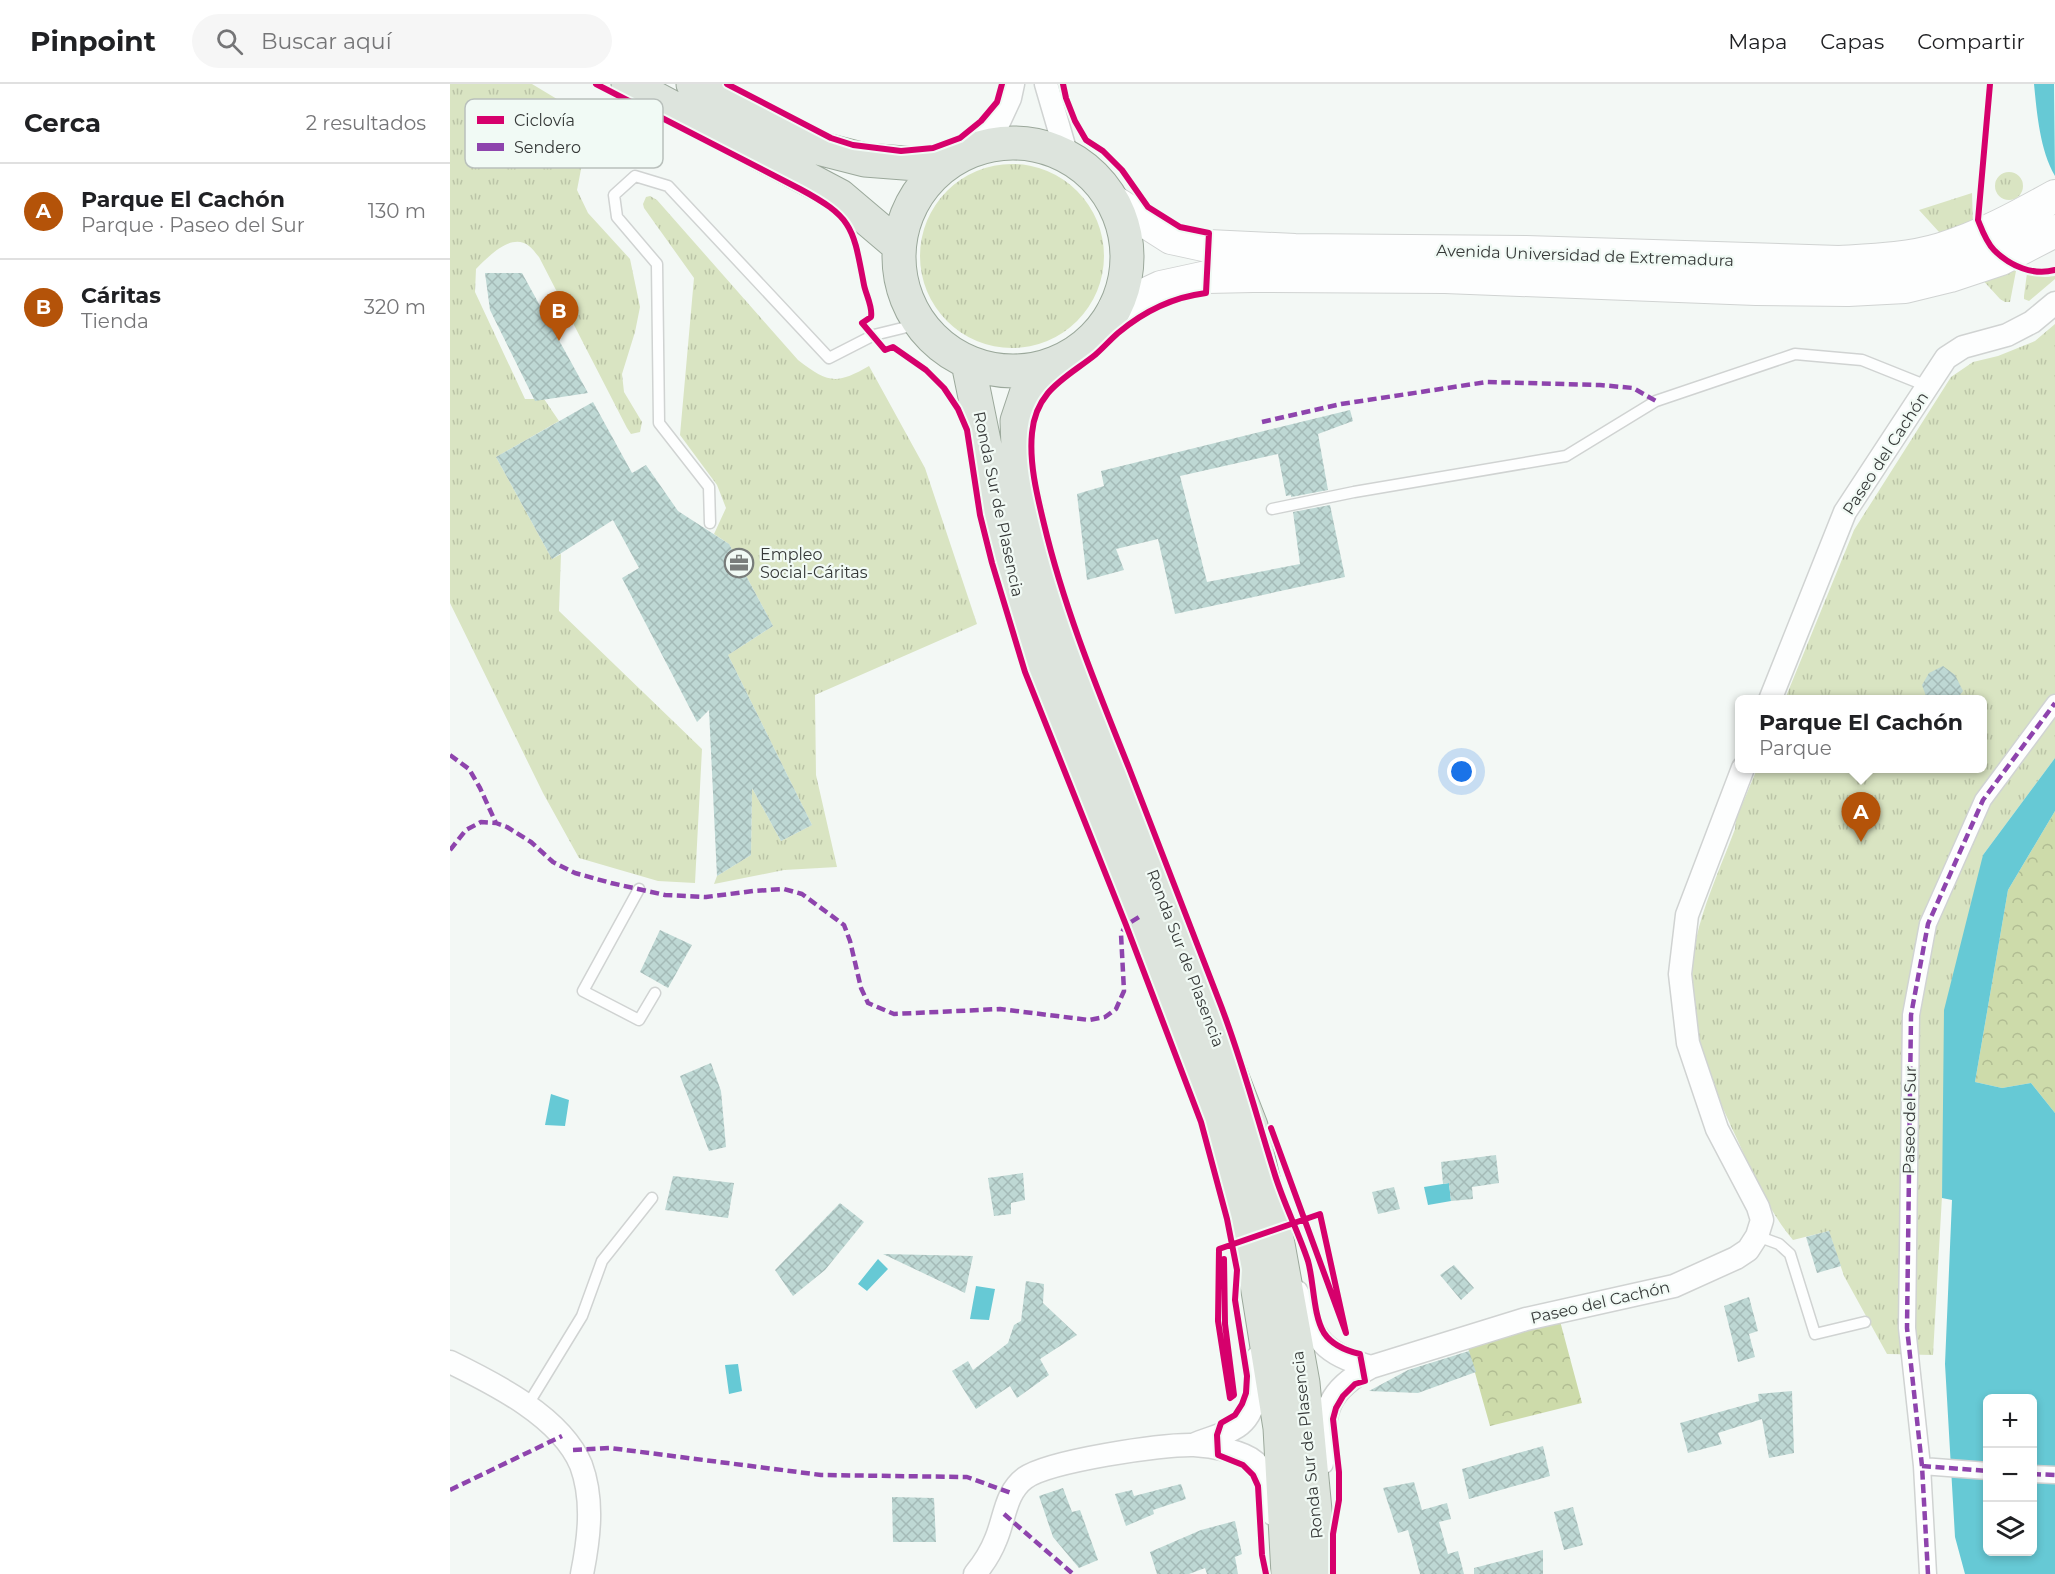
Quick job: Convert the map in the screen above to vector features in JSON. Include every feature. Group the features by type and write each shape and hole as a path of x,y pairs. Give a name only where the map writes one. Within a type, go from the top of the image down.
{"main road":[{"path":"628,84 656,99"},
{"path":"693,84 818,148 865,160 943,166"},
{"path":"663,102 840,196 899,246"},
{"name":"Ronda Sur de Plasencia","path":"1004,143 1036,144 1067,156 1094,175 1113,201 1125,232 1128,265 1121,297 1105,326 1082,349 1053,365 1025,372 996,371 968,363 941,347 919,324 902,287 899,246 906,216 921,189 943,166 971,150 1004,143"},
{"name":"Avenida Universidad de Extremadura","path":"1113,201 1171,238 1208,246 1245,249 1526,252 1839,262 1890,258 1940,249 1981,233 2055,196"},
{"name":"Avenida Universidad de Extremadura","path":"1114,309 1161,287 1207,277 1445,277 1756,289 1848,290 1905,287 1950,276 2001,259 2055,231"},
{"name":"Ronda Sur de Plasencia","path":"968,363 1009,563 1037,661 1177,1013 1227,1150 1255,1272 1280,1428 1286,1574"},
{"name":"Ronda Sur de Plasencia","path":"1053,365 1026,394 1017,421 1019,472 1040,566 1066,649 1251,1126 1278,1244 1303,1383 1318,1542 1317,1574"}],"street":[{"path":"971,150 997,126 1010,98 1013,84"},
{"path":"1046,84 1067,156"},
{"name":"Paseo del Cachón","path":"1772,695 1845,512 1946,358 1963,347 2007,335 2032,322 2055,303"},
{"name":"Paseo del Sur","path":"1928,1574 1922,1466 1906,1328 1911,1015 1928,924 1983,800 2055,703"},
{"path":"1741,773 1687,915 1680,974 1689,1043 1717,1129 1758,1207 1762,1220 1757,1236"},
{"name":"Paseo del Cachón","path":"1318,1542 1324,1427 1331,1400 1348,1380 1371,1366 1526,1319 1674,1286 1736,1258 1748,1250 1757,1236"},
{"path":"1278,1244 1312,1328 1325,1346 1346,1360 1371,1366"},
{"path":"1193,1445 1234,1429 1251,1412 1257,1388 1255,1272"},
{"path":"450,1362 488,1381 527,1406 557,1430 573,1450 581,1466 588,1494 589,1521 582,1574"},
{"path":"975,1574 989,1556 1011,1492 1023,1479 1039,1470 1133,1450 1193,1445 1233,1451 1255,1462 1268,1488 1286,1574"},
{"path":"1922,1466 1983,1470"},
{"path":"2037,1474 2055,1475"}],"lane":[{"path":"710,523 709,488 659,423 657,264 617,217 614,195 635,176 668,186 829,358 874,335 919,324"},
{"path":"1272,509 1353,492 1566,456 1656,401 1795,354 1862,360 1927,386"},
{"path":"639,889 583,991 639,1020 655,993"},
{"path":"527,1406 582,1316 602,1261 652,1198"},
{"path":"1757,1236 1779,1244 1790,1254 1815,1334 1865,1322"}],"green space":[{"path":"450,84 532,84 557,99 465,99 465,168 581,168 577,190 588,213 630,259 640,307 622,374 624,392 642,422 640,432 631,434 539,257 522,242 515,242 500,248 476,269 475,292 525,399 544,399 559,421 496,457 552,559 561,554 559,611 702,749 695,883 658,881 579,858 543,793 450,603"},
{"path":"1012,164 1047,171 1063,179 1077,191 1089,205 1097,221 1104,256 1097,291 1089,307 1077,321 1063,333 1047,341 1012,348 977,341 961,333 947,321 935,307 927,291 920,256 927,221 935,205 947,191 961,179 977,171"},
{"path":"2009,172 2019,176 2023,186 2019,196 2009,200 1999,196 1995,186 1999,176"},
{"path":"1972,193 1973,224 2008,268 2016,271 2010,302 2000,299 1919,210"},
{"path":"650,196 657,200 798,360 817,373 832,379 840,379 869,366 925,468 977,624 815,695 816,775 837,867 784,870 714,884 717,876 751,855 752,788 781,841 812,825 728,655 773,626 729,544 714,534 726,508 717,485 680,435 694,278 644,208 646,197"},
{"path":"2027,273 2045,277 2055,276 2055,279 2029,301 2024,299"},
{"path":"2055,324 2055,758 1983,855 1944,1161 1933,1355 1887,1354 1844,1276 1829,1231 1793,1240 1776,1217 1756,1180 1726,1115 1706,1064 1694,1011 1692,984 1694,956 1699,927 1707,902 1735,829 1736,819 1755,773 1987,773 1987,695 1787,695 1854,530 1951,377 1973,362 1998,356 2035,341"},
{"path":"2055,811 2055,1113 2031,1083 2002,1088 1975,1082 2008,890"},
{"path":"1560,1321 1582,1403 1490,1426 1468,1348"}],"water":[{"path":"2034,84 2054,84 2055,176 2043,143"},
{"path":"2055,758 2055,811 2008,890 1975,1082 2002,1088 2031,1083 2055,1113 2055,1574 1965,1574 1955,1537 1945,1364 1952,1200 1942,1198 1944,1010 1983,855"},
{"path":"551,1094 569,1100 565,1126 545,1125"},
{"path":"1449,1183 1451,1201 1428,1205 1424,1187"},
{"path":"878,1259 888,1269 867,1291 858,1284"},
{"path":"976,1286 995,1289 989,1320 970,1319"},
{"path":"738,1364 742,1391 729,1394 725,1365"}],"building":[{"path":"485,273 522,273 588,393 535,401 490,310"},
{"path":"593,402 632,473 646,465 678,511 729,544 773,626 728,655 812,825 781,841 752,788 751,855 717,876 709,710 697,722 622,578 639,568 613,520 552,559 496,457"},
{"path":"1350,410 1353,421 1318,434 1328,490 1286,496 1278,454 1180,476 1207,582 1300,564 1293,512 1330,505 1345,577 1175,614 1158,539 1116,549 1124,570 1087,580 1077,494 1104,486 1101,471"},
{"path":"1943,666 1955,675 1963,691 1960,695 1926,695 1922,685 1929,673"},
{"path":"660,930 692,945 668,988 640,972"},
{"path":"711,1063 721,1091 726,1147 709,1151 680,1076"},
{"path":"1496,1155 1499,1183 1472,1187 1473,1199 1451,1201 1449,1183 1443,1184 1441,1162"},
{"path":"1023,1173 1025,1200 1011,1203 1011,1214 994,1216 988,1178"},
{"path":"673,1176 734,1183 728,1218 665,1210"},
{"path":"1394,1187 1400,1209 1378,1214 1372,1192"},
{"path":"840,1203 864,1222 825,1270 793,1296 775,1270"},
{"path":"1829,1231 1841,1266 1817,1273 1806,1237"},
{"path":"883,1254 973,1256 965,1293"},
{"path":"1454,1265 1474,1288 1461,1300 1440,1275"},
{"path":"1026,1281 1044,1284 1043,1303 1077,1335 1040,1359 1049,1375 1017,1398 1010,1386 976,1409 952,1371 968,1361 973,1370 1008,1343 1014,1325 1021,1321"},
{"path":"1749,1297 1758,1331 1749,1334 1755,1357 1738,1362 1724,1306"},
{"path":"1469,1351 1476,1372 1418,1393 1369,1391 1408,1370"},
{"path":"1792,1391 1794,1453 1769,1458 1762,1419 1718,1433 1722,1444 1688,1453 1680,1423 1759,1401 1758,1394"},
{"path":"1543,1446 1550,1476 1469,1499 1462,1469"},
{"path":"1414,1482 1422,1510 1447,1503 1451,1519 1439,1522 1448,1554 1458,1551 1464,1574 1420,1574 1408,1530 1398,1533 1383,1488"},
{"path":"1181,1484 1186,1499 1153,1510 1154,1514 1126,1526 1115,1494 1132,1490 1134,1496"},
{"path":"1063,1488 1072,1512 1080,1510 1098,1560 1079,1568 1053,1537 1039,1496"},
{"path":"892,1497 934,1498 936,1542 893,1542"},
{"path":"1573,1507 1583,1545 1564,1550 1554,1512"},
{"path":"1235,1521 1242,1554 1235,1557 1238,1574 1207,1574 1205,1568 1189,1574 1157,1574 1150,1552 1201,1530"},
{"path":"1543,1550 1543,1574 1474,1574 1474,1568"}],"marked path":[{"path":"1262,422 1341,404 1487,382 1633,388 1656,401"},
{"path":"1928,1574 1922,1466 1907,1328 1911,1015 1928,924 1983,800 2055,703"},
{"path":"450,755 469,769 496,823"},
{"path":"450,850 466,830 481,822 496,823 531,842 553,862 575,873 611,883 665,895 706,897 784,889 802,894 844,925 861,988 868,1003 894,1014 1000,1009 1089,1020 1105,1017 1116,1009 1124,991 1121,934 1126,925 1139,917"},
{"path":"450,1490 562,1436"},
{"path":"573,1450 610,1448 821,1475 967,1477 1011,1493"},
{"path":"1922,1466 1983,1471"},
{"path":"2037,1474 2055,1475"},
{"path":"1004,1514 1073,1574"}],"cycle path":[{"path":"596,84 625,99"},
{"path":"727,84 831,138 853,145 901,151 933,148 960,138 981,121 997,102 1002,84"},
{"path":"1063,84 1075,121 1086,140 1103,151 1122,170 1148,207 1180,227 1209,233 1206,293 1171,302 1138,318 1054,386 1039,406 1035,418 1031,444 1033,467 1044,524 1071,617 1226,1020 1279,1186 1308,1261 1320,1326 1335,1344 1360,1354 1365,1381 1355,1384 1343,1396 1333,1419 1339,1472 1339,1500 1333,1534 1333,1574"},
{"path":"1990,84 1978,220 1991,247 2007,261 2030,271 2055,270"},
{"path":"663,118 800,189 818,199 841,217 853,237 870,305 871,317 862,323 885,350 893,347 926,370 944,388 958,409 967,430 980,515 1025,672 1126,925 1201,1122 1227,1219 1237,1270 1235,1300 1247,1376 1246,1393 1242,1404 1235,1415 1221,1423 1217,1435 1218,1455 1243,1465 1253,1475 1258,1486 1262,1555 1266,1574"},
{"path":"1224,1259 1225,1324 1234,1395 1230,1398 1218,1321 1219,1249 1320,1214 1346,1333 1271,1128"}],"place":[{"name":"Cáritas","path":"559,341"},
{"name":"Empleo Social-Cáritas","path":"739,563"},
{"name":"Parque El Cachón","path":"1861,842"}]}
